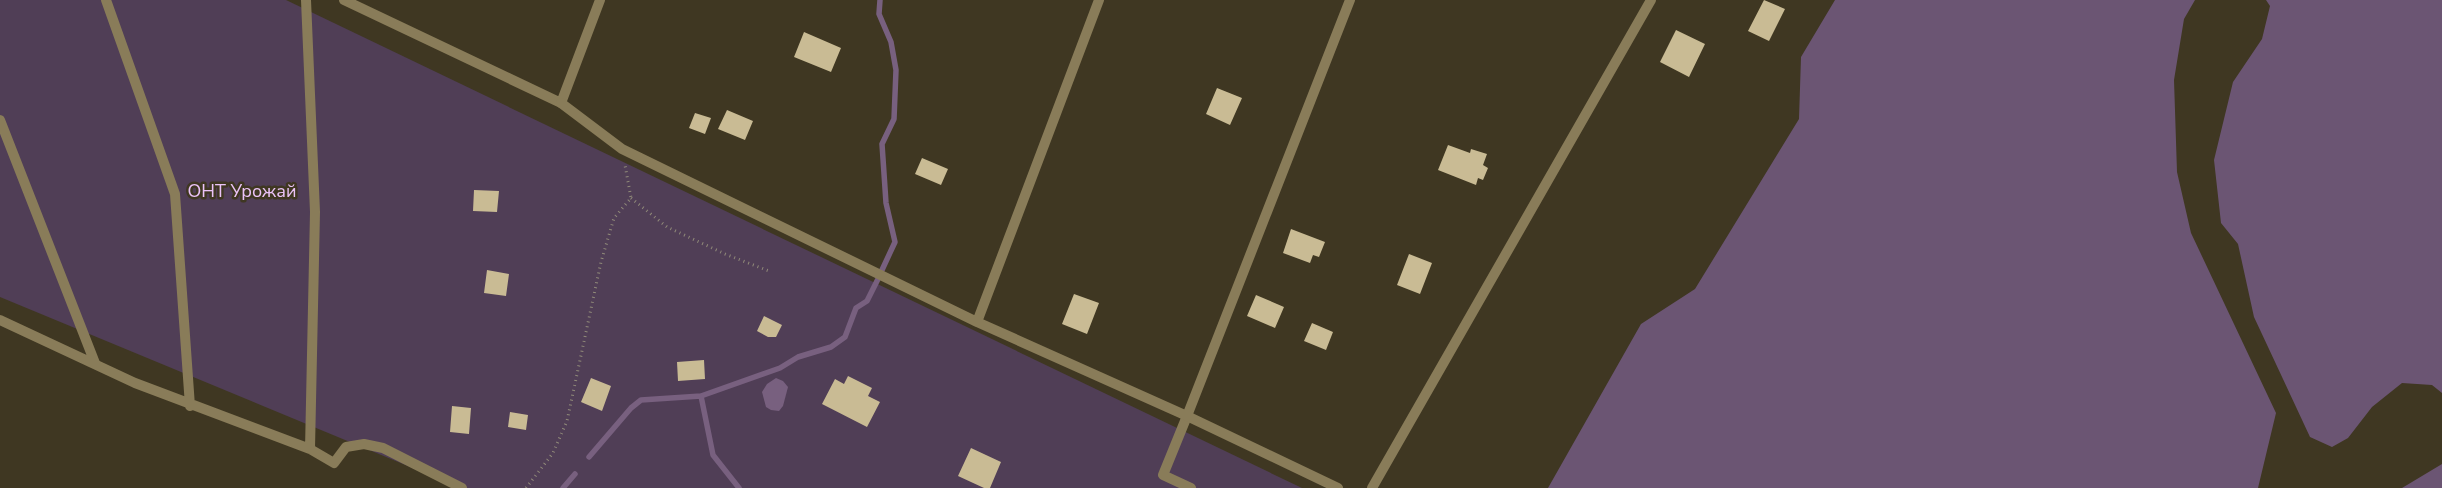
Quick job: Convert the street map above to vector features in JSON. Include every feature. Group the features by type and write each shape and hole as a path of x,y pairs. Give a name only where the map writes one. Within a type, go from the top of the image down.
{"street":[{"path":"106,0 175,194 190,406"},
{"path":"306,0 315,212 310,448"},
{"path":"344,0 561,104 622,149 977,322 1187,416 1338,488"},
{"path":"561,104 600,0"},
{"path":"977,322 1099,0"},
{"path":"1191,488 1163,475 1350,0"},
{"path":"1372,488 1651,0"},
{"path":"0,120 95,363"},
{"path":"0,320 135,383 190,406 310,448 334,463 346,447 364,444 382,448 462,488"}],"path":[{"path":"622,149 631,198 667,227 725,254 768,271"},
{"path":"526,488 553,453 567,421 601,262 614,218 631,198"}],"green space":[{"name":"ОНТ Урожай","path":"0,0 286,0 1302,488 461,488 0,297"}],"shaded area":[{"path":"1835,0 2195,0 2184,19 2174,80 2177,172 2191,233 2276,413 2258,488 1548,488 1641,324 1695,289 1799,119 1801,57"},
{"path":"2266,0 2442,0 2442,393 2432,385 2402,383 2372,407 2348,438 2332,447 2310,437 2254,317 2238,244 2221,223 2214,160 2233,82 2262,39 2270,6"},
{"path":"776,378 783,381 788,387 783,406 779,411 766,407 762,392 767,384"},
{"path":"2442,464 2442,488 2402,488"}],"building":[{"path":"1764,0 1785,9 1769,41 1748,31"},
{"path":"1676,30 1705,44 1689,77 1660,62"},
{"path":"804,32 841,48 831,72 794,57"},
{"path":"1217,88 1242,98 1230,125 1206,114"},
{"path":"727,110 753,121 745,140 718,129"},
{"path":"695,113 711,118 705,134 689,128"},
{"path":"1448,145 1470,153 1471,149 1487,154 1483,165 1488,168 1483,180 1478,178 1476,185 1438,170"},
{"path":"922,158 948,169 941,185 915,174"},
{"path":"474,190 499,191 497,212 473,211"},
{"path":"1291,229 1325,242 1319,257 1313,255 1310,263 1283,253"},
{"path":"1409,254 1432,263 1420,294 1397,285"},
{"path":"487,270 509,274 506,296 484,293"},
{"path":"1074,294 1099,303 1087,334 1062,324"},
{"path":"1256,295 1284,307 1275,328 1247,316"},
{"path":"764,316 782,325 776,337 768,337 757,331"},
{"path":"1312,323 1333,332 1326,350 1304,341"},
{"path":"704,360 705,379 678,381 677,362"},
{"path":"848,376 872,388 868,396 880,402 867,427 822,404 835,379 844,384"},
{"path":"591,378 611,386 602,411 581,402"},
{"path":"452,406 471,408 469,434 450,432"},
{"path":"510,412 528,415 526,430 508,427"},
{"path":"971,448 1001,462 990,488 984,488 958,476"}],"waterway":[{"path":"880,0 879,14 891,42 896,70 894,119 882,144 886,203 895,242 882,270"},
{"path":"589,457 631,408 641,400 701,396 780,368 798,357 831,347 845,337 856,308 867,301 879,277"},
{"path":"701,396 713,455 739,488"},
{"path":"563,488 575,474"}]}
